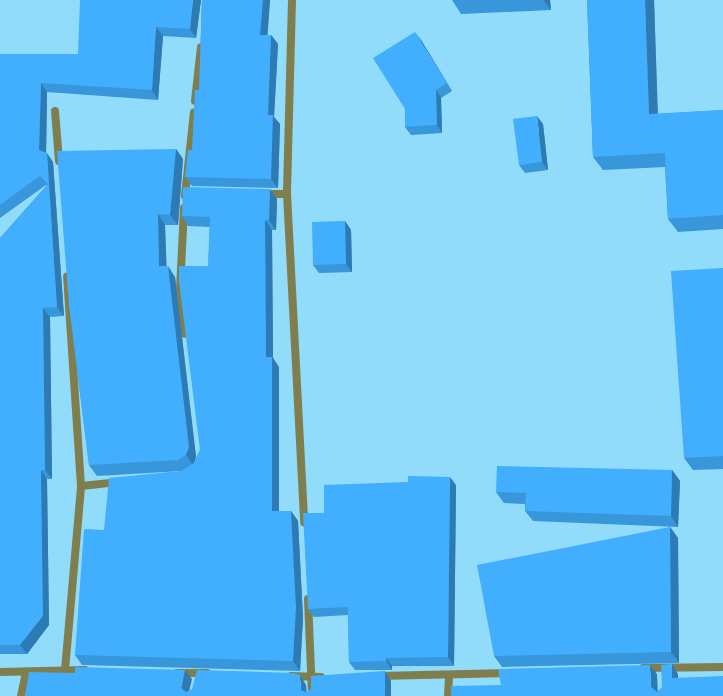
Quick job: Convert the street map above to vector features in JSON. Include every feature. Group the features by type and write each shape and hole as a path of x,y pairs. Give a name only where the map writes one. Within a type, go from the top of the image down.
{"street":[{"path":"292,0 287,194 305,535"},
{"path":"187,344 180,291 202,40"},
{"path":"55,111 60,174"},
{"path":"256,193 287,194"},
{"path":"65,670 82,486 66,262"},
{"path":"82,486 127,482"},
{"path":"308,590 312,696"},
{"path":"631,669 662,671 723,666"},
{"path":"0,672 65,670 96,671"},
{"path":"21,696 26,672"},
{"path":"167,672 198,677 214,674"},
{"path":"366,676 520,673"},
{"path":"448,696 449,675"},
{"path":"282,676 328,677"}],"building":[{"path":"80,0 193,0 190,29 156,27 152,90 41,83 39,150 47,153 57,307 43,308 45,470 41,470 43,616 20,645 0,645 0,238 48,184 40,176 0,205 0,54 78,54"},
{"path":"202,0 263,0 260,35 271,35 268,115 273,115 271,179 185,177 188,150 192,150 195,90 199,90"},
{"path":"587,0 645,0 649,114 723,110 723,215 668,219 665,153 593,157"},
{"path":"415,32 447,83 436,90 437,125 405,127 405,109 373,58"},
{"path":"537,116 542,162 519,165 513,119"},
{"path":"176,149 170,215 158,214 159,266 168,266 189,447 186,455 178,460 89,465 69,305 57,151"},
{"path":"183,187 270,189 269,220 265,220 266,357 272,357 272,511 291,511 296,608 293,661 75,655 84,529 104,530 109,478 181,471 194,463 200,450 179,281 179,266 208,266 210,217 182,216"},
{"path":"345,221 346,264 313,265 312,222"},
{"path":"723,268 723,456 684,458 671,271"},
{"path":"497,466 672,470 671,516 525,511 526,493 496,492"},
{"path":"408,476 450,477 448,657 386,658 386,661 349,662 348,607 308,609 303,513 324,513 324,485 408,482"},
{"path":"670,527 671,652 494,656 477,565"},
{"path":"672,664 672,678 723,676 723,696 451,696 451,686 501,685 498,669 650,665 651,687 657,692 662,687 661,665"},
{"path":"75,667 185,670 181,688 186,692 192,689 197,670 293,673 300,675 301,690 306,692 311,689 311,676 385,671 385,696 25,696 29,672 75,673"}]}
